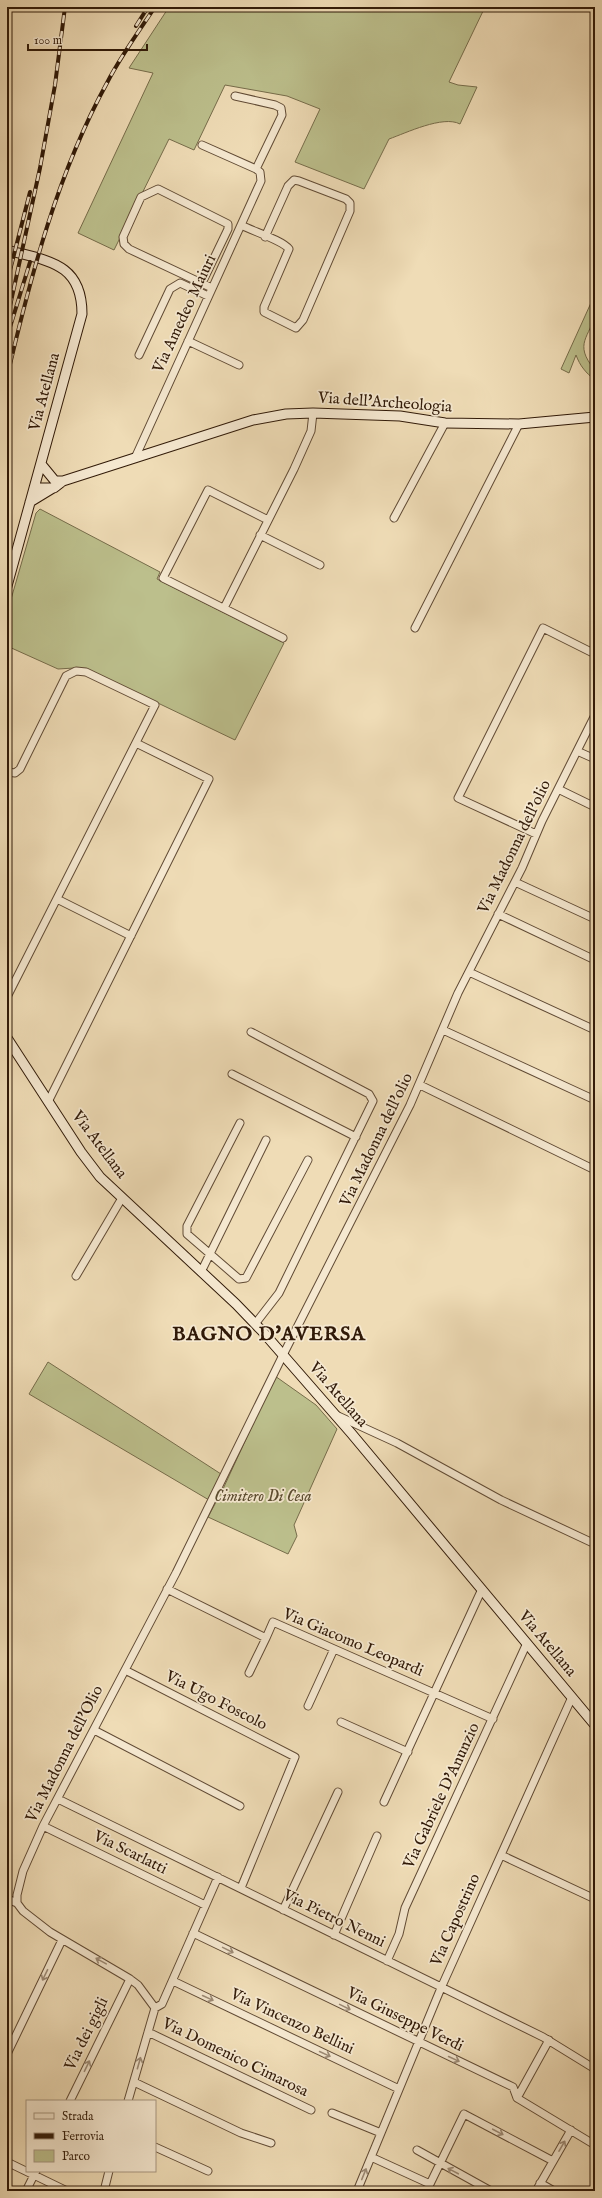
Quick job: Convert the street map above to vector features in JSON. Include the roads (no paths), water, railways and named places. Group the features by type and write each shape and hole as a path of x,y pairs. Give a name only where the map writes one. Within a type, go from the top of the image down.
{"main road":[{"name":"Via Atellana","path":"7,250 54,263 67,272 78,284 82,303 82,314 7,586"},
{"name":"Via dell'Archeologia","path":"37,478 57,483 253,420 286,414 314,413 400,416 445,423 519,424 595,417"},
{"path":"41,464 57,483"},
{"path":"34,488 57,483"},
{"path":"30,502 57,483"},
{"name":"Via Atellana","path":"7,1038 81,1152 100,1177 256,1324 336,1415 595,1725"}],"street":[{"path":"202,145 256,169 282,115 281,108 275,105 234,96"},
{"name":"Via Amedeo Maiuri","path":"135,458 261,181 260,172 256,169"},
{"path":"241,225 266,237 286,246 289,249 264,307 264,312 296,328 302,320 350,211 350,203 346,199 299,180 294,180 288,186 266,237"},
{"path":"202,283 228,229 228,224 158,189 150,191 141,197 123,237 124,244 129,249 212,288"},
{"path":"139,355 170,289 180,283 208,296"},
{"path":"188,341 239,365"},
{"path":"224,608 306,444 311,431 314,413"},
{"path":"394,518 445,423"},
{"path":"415,628 519,424"},
{"path":"268,520 208,490 163,578 283,638"},
{"path":"260,535 320,565"},
{"path":"536,834 458,798 543,628 595,654"},
{"path":"7,772 15,773 20,769 66,676 76,671 86,672 156,705 7,997"},
{"name":"Via Madonna dell'olio","path":"176,1573 283,1355 420,1085 469,972 515,882 536,834 595,715"},
{"path":"48,1102 209,779 136,743"},
{"path":"577,751 595,759"},
{"path":"558,789 595,806"},
{"path":"515,882 595,919"},
{"path":"57,899 131,936"},
{"path":"498,914 595,960"},
{"path":"469,972 595,1030"},
{"path":"443,1030 595,1100"},
{"path":"251,1032 369,1094 373,1101 279,1293 256,1324"},
{"path":"232,1074 356,1137"},
{"path":"420,1085 595,1170"},
{"path":"240,1123 188,1226 187,1234 209,1255 239,1279 246,1278 308,1160"},
{"path":"201,1272 266,1140"},
{"path":"76,1276 122,1198"},
{"path":"336,1415 397,1443 501,1500 595,1544"},
{"name":"Via Madonna dell'Olio","path":"17,1903 17,1895 23,1871 43,1826 176,1573"},
{"name":"Via Giacomo Leopardi","path":"167,1589 266,1638 273,1622 493,1719"},
{"path":"384,1802 482,1589"},
{"path":"249,1673 266,1638"},
{"name":"Via Gabriele D'Anunzio","path":"387,1961 399,1934 405,1908 527,1643"},
{"path":"308,1706 334,1649"},
{"name":"Via Ugo Foscolo","path":"124,1670 295,1757 241,1888"},
{"name":"Via Capostrino","path":"357,2191 441,1988 572,1697"},
{"path":"342,1722 408,1752"},
{"path":"94,1730 240,1806"},
{"path":"283,1910 338,1792"},
{"name":"Via Pietro Nenni","path":"58,1799 549,2040 595,2069"},
{"name":"Via Scarlatti","path":"43,1826 205,1905"},
{"path":"334,1935 378,1836"},
{"path":"501,1855 595,1899"},
{"path":"128,2100 155,2008 162,2004 218,1877"},
{"path":"7,1899 17,1903 29,1916 62,1940 130,1979 138,1985 155,2008"},
{"name":"Via Giuseppe Verdi","path":"193,1933 513,2087 517,2098 595,2145"},
{"path":"7,2054 62,1940"},
{"name":"Via dei gigli","path":"70,2100 130,1979"},
{"name":"Via Vincenzo Bellini","path":"173,1981 399,2089"},
{"name":"Via Domenico Cimarosa","path":"148,2032 311,2110"},
{"path":"517,2098 549,2040"},
{"path":"134,2082 241,2133 271,2143"},
{"path":"332,2113 381,2133"},
{"path":"371,2157 430,2184 464,2114 553,2161"},
{"path":"536,2191 571,2130"},
{"path":"156,2147 208,2171"},
{"path":"417,2150 491,2191"},
{"path":"7,2162 26,2169"},
{"path":"104,2191 109,2172"},
{"path":"26,2191 35,2173 67,2191"},
{"path":"540,2183 554,2191"}],"railway":[{"path":"10,306 40,168 55,85 65,7"},
{"path":"136,26 148,7"},
{"path":"7,377 47,226 74,152 90,116 113,72 155,7"},
{"path":"7,282 30,192"},
{"path":"7,337 30,262"}],"district":[{"name":"BAGNO D'AVERSA","path":"269,1334"}],"park label":[{"name":"Cimitero Di Cesa","path":"263,1497"}]}
